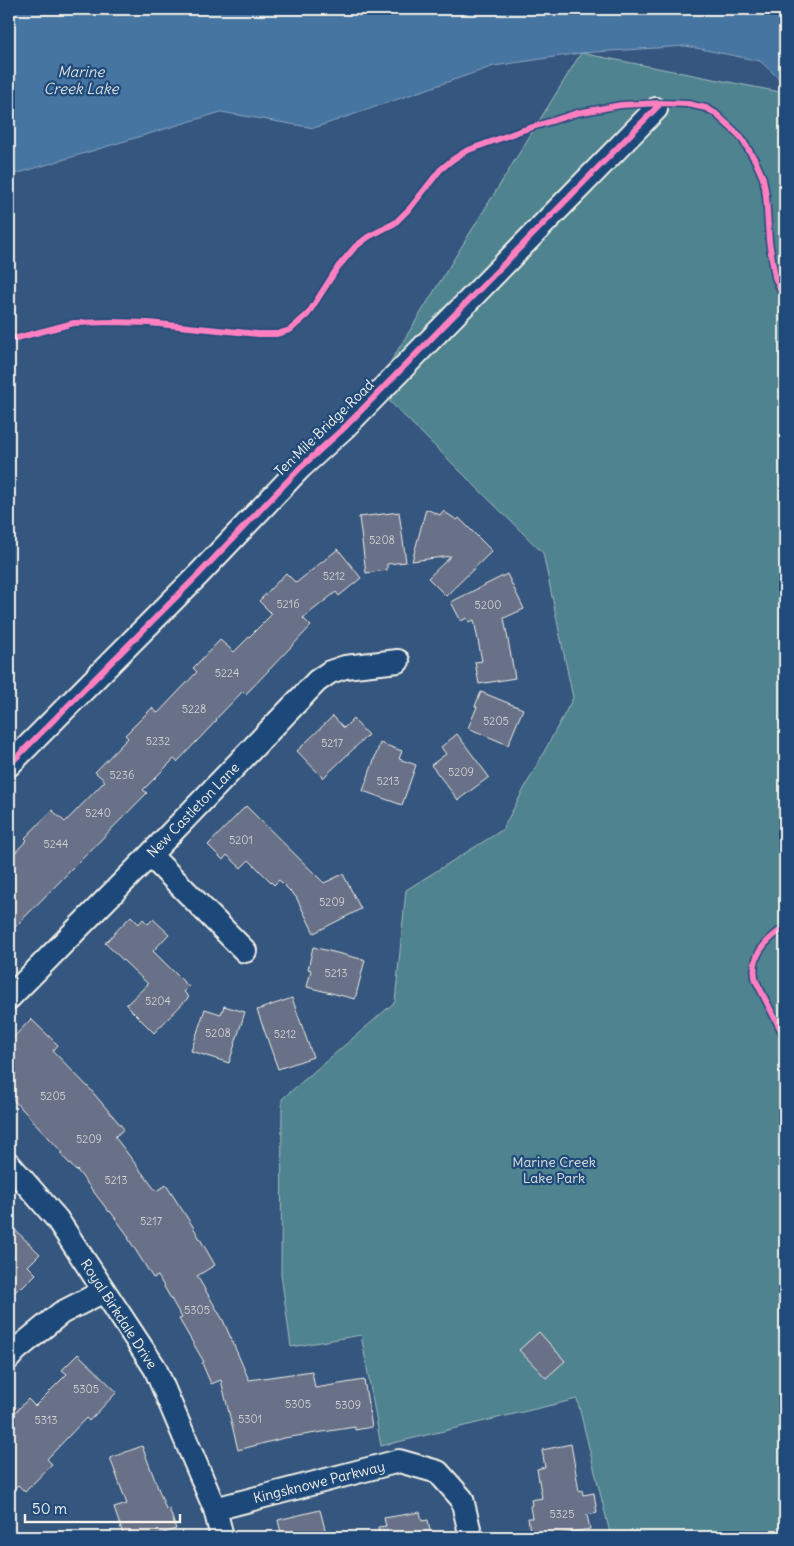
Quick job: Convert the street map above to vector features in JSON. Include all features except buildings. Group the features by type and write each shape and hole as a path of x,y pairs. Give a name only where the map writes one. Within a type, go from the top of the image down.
{"street":[{"name":"Ten Mile Bridge Road","path":"9,765 198,575 300,468 345,427 656,109"},
{"name":"New Castleton Lane","path":"9,998 317,681 330,672 345,667 398,661"},
{"path":"150,855 245,951"},
{"name":"Royal Birkdale Drive","path":"9,1164 57,1219 155,1368 215,1509 222,1537"},
{"path":"9,1358 61,1313 104,1291"},
{"name":"Kingsknowe Parkway","path":"215,1509 399,1461 438,1472 462,1499 472,1537"}],"green space":[{"name":"Marine Creek Lake Park","path":"581,53 785,93 785,1537 611,1537 577,1399 381,1446 361,1335 291,1347 281,1274 282,1099 395,1002 406,890 502,830 573,698 543,553 375,387"}],"water":[{"name":"Marine Creek Lake","path":"9,9 785,9 785,84 760,61 686,46 581,53 494,66 314,128 221,112 9,176"}],"cycle path":[{"path":"9,340 74,323 149,323 258,334 277,334 290,330 308,314 338,267 355,247 368,237 395,223 411,207 440,170 452,160 466,151 520,131 577,113 621,105 661,103 688,104 706,108 715,113 740,136 755,160 763,178 769,241 775,277 785,301"},
{"path":"9,765 198,575 300,468 345,427 661,103"},
{"path":"785,927 771,937 761,950 757,956 754,972 756,981 785,1038"}]}
